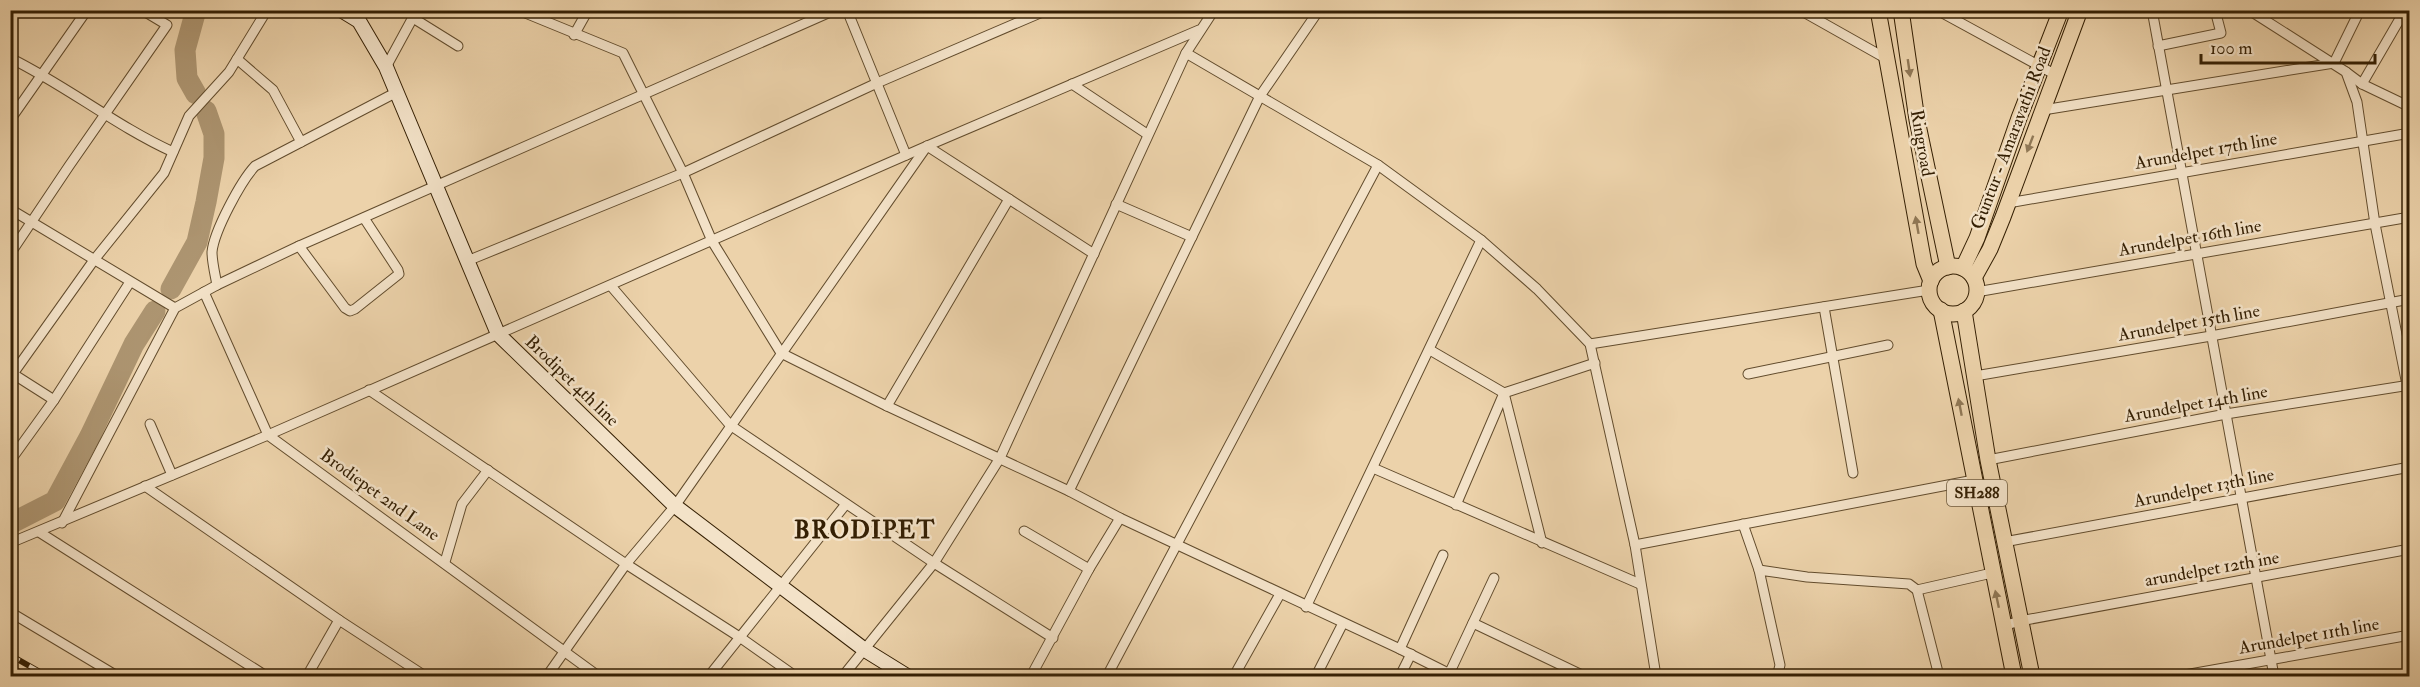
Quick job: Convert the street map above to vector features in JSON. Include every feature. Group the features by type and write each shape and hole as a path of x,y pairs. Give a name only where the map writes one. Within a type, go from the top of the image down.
{"main road":[{"name":"Ringroad","path":"1878,10 1924,264 1930,285"},
{"name":"Ringroad","path":"1901,10 1917,120 1965,276"},
{"name":"Guntur - Amaravathi Road","path":"1965,276 2061,10"},
{"name":"Guntur - Amaravathi Road","path":"1965,276 1990,249 2080,10"},
{"path":"1930,285 1935,274 1965,276 1971,306 1964,311 1948,313 1941,310"},
{"name":"SH288","path":"1930,285 1934,305 1941,310 2014,676"},
{"name":"SH288","path":"1964,311 1988,460 2032,676"}],"street":[{"path":"10,120 44,75 87,10"},
{"path":"10,254 167,25 142,10"},
{"path":"54,400 12,375 94,260 164,173 189,116 229,72 267,10"},
{"name":"Brodipet 4th line","path":"341,10 359,21 386,67 498,334 675,506 865,650 907,676"},
{"path":"518,10 574,35 623,53 683,172 712,241 781,353 886,406 1000,458 1120,518 1452,675 1494,578"},
{"path":"574,35 588,10"},
{"path":"62,523 175,308 299,246 835,10"},
{"path":"847,10 906,155"},
{"path":"467,261 683,172 877,83 1047,10"},
{"path":"843,676 934,563 1000,458 1186,53 1214,10"},
{"path":"1069,491 1260,96 1319,10"},
{"path":"1800,10 1887,59"},
{"path":"1937,10 2056,75"},
{"path":"2151,10 2198,253 2211,336 2274,676"},
{"path":"2158,46 2221,33 2215,10"},
{"path":"2249,10 2334,63 2362,84 2409,107"},
{"path":"2334,63 2360,10"},
{"path":"2362,84 2405,10"},
{"path":"386,67 415,14 458,46"},
{"path":"10,543 268,435 906,155 1199,30"},
{"path":"1186,53 1378,165 1481,240 1537,289 1590,344 1635,545 1656,676"},
{"path":"10,58 44,75 106,115 173,153"},
{"path":"237,59 273,90 302,142"},
{"path":"2043,110 2334,63"},
{"path":"2346,72 2357,102 2375,224 2408,385 2409,400"},
{"path":"1072,84 1147,135"},
{"path":"217,285 212,251 221,225 241,185 255,166 397,92"},
{"name":"Arundelpet 17th line","path":"2008,203 2409,134"},
{"path":"927,146 1094,254"},
{"path":"548,676 626,564 675,506 927,146"},
{"path":"1107,676 1378,165"},
{"path":"886,406 1009,200"},
{"path":"1116,204 1192,237"},
{"path":"10,208 175,308"},
{"name":"Arundelpet 16th line","path":"1965,276 2198,253 2409,217"},
{"path":"299,246 345,309 355,309 399,274 364,218"},
{"path":"1306,607 1481,240"},
{"path":"10,461 54,400 130,282"},
{"path":"1590,344 1824,308 1930,285"},
{"path":"611,286 730,425 934,563 1053,638"},
{"path":"204,292 268,435"},
{"name":"Arundelpet 15th line","path":"1975,376 2211,336 2409,299"},
{"path":"1824,308 1853,473"},
{"path":"1748,374 1888,345"},
{"path":"1430,350 1504,393 1542,543"},
{"path":"1456,505 1504,393 1595,363"},
{"name":"Arundelpet 14th line","path":"1988,460 2226,414 2408,385"},
{"path":"369,390 795,676"},
{"path":"150,424 172,476"},
{"name":"Brodiepet 2nd Lane","path":"268,435 445,562 598,676"},
{"name":"Arundelpet 13th line","path":"2004,542 2409,467"},
{"path":"1373,468 1640,584"},
{"path":"445,562 462,504 488,470"},
{"path":"1635,545 1974,480"},
{"path":"145,486 339,620 425,676"},
{"path":"709,676 846,504"},
{"path":"1032,676 1089,569 1120,518"},
{"path":"1743,524 1759,570 1780,665 1778,673 1774,676"},
{"path":"1024,531 1089,569"},
{"path":"39,532 266,676"},
{"name":"arundelpet 12th ine","path":"2003,626 2409,549"},
{"path":"1400,649 1443,555"},
{"path":"1759,570 1807,577 1909,585 1917,590 1939,676"},
{"path":"1917,590 1992,573"},
{"path":"1234,676 1280,594"},
{"path":"10,612 117,676"},
{"path":"307,676 339,620"},
{"path":"1316,676 1342,623"},
{"path":"1473,623 1584,676"},
{"name":"Arundelpet 11th line","path":"2179,676 2409,635"},
{"path":"1400,676 1411,654"}],"waterway":[{"path":"196,10 185,50 187,78 196,94"},
{"path":"171,289 197,242 206,202 214,158 214,134 206,111"},
{"path":"10,524 55,501 90,436 134,344 155,311"}],"railway":[{"path":"10,655 47,676"},
{"path":"10,667 27,676"}],"district":[{"name":"BRODIPET","path":"865,530"}]}
